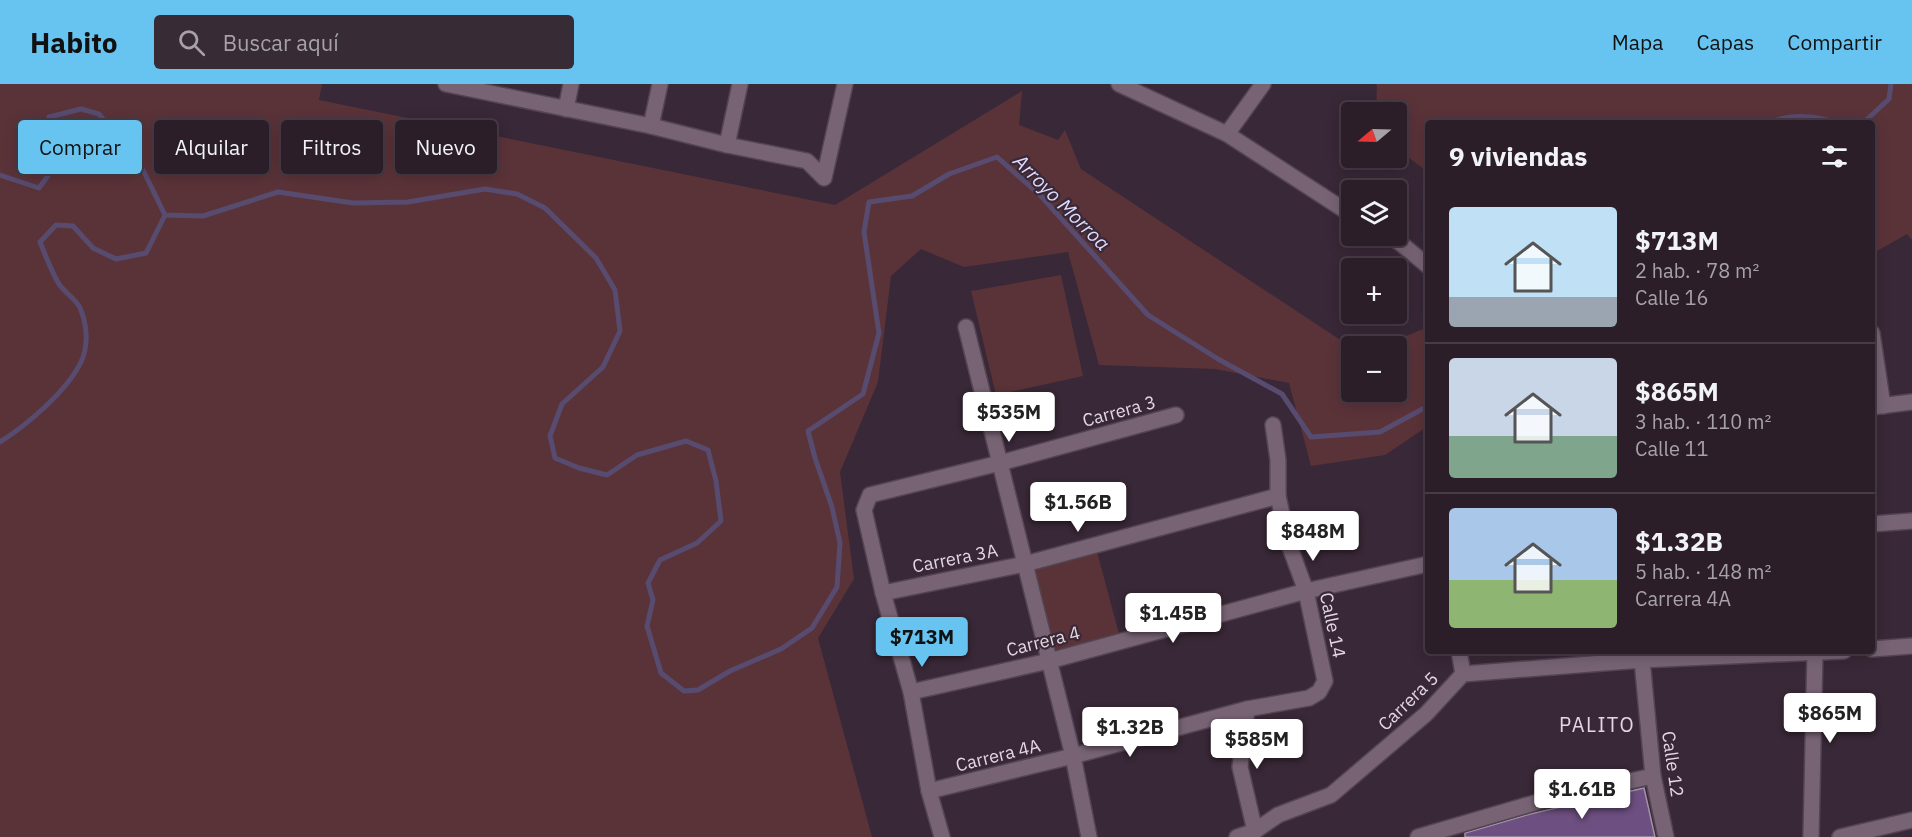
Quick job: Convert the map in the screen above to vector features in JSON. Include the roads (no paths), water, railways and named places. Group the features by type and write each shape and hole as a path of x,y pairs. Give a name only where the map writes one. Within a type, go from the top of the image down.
{"street":[{"path":"446,84 482,88 727,145 807,160 824,178 845,84"},
{"path":"566,109 571,84"},
{"path":"651,126 660,84"},
{"path":"727,145 740,84"},
{"path":"1119,84 1227,134 1341,208"},
{"path":"1227,134 1263,84"},
{"path":"1404,246 1425,264"},
{"path":"966,327 1073,756 1089,837"},
{"path":"1875,377 1877,406 1912,402"},
{"name":"Carrera 3","path":"883,593 864,510 870,495 1000,463 1176,415"},
{"name":"Calle 14","path":"1272,425 1278,460 1278,495 1288,542 1306,591 1325,681 1319,692"},
{"name":"Carrera 3A","path":"883,593 1025,564 1278,495"},
{"path":"1875,524 1912,521"},
{"name":"Carrera 4","path":"911,692 1049,661 1306,591 1425,565"},
{"path":"883,593 911,692 929,791 942,837"},
{"path":"1875,649 1912,646"},
{"path":"1460,654 1463,674"},
{"name":"Carrera 5","path":"1237,837 1255,831 1278,815 1331,795 1426,714 1463,674 1576,659 1642,660 1772,654"},
{"path":"1811,837 1815,654"},
{"name":"Calle 12","path":"1642,660 1653,776 1666,837"},
{"name":"Carrera 4A","path":"929,791 1073,756 1247,709 1309,698 1319,692"},
{"path":"1247,709 1240,767 1255,831"},
{"path":"1421,837 1548,799 1653,776"},
{"path":"1840,837 1912,820"}],"waterway":[{"name":"Arroyo Morroa","path":"1866,120 1889,99 1891,84"},
{"name":"Arroyo Morroa","path":"0,175 39,188 55,166 49,117 81,109 99,114 140,164 165,215 203,216 278,192 353,203 408,202 485,189 517,194 545,208 596,258 615,290 620,331 603,367 562,404 550,436 555,458 579,468 607,475 637,455 686,441 708,450 716,481 721,521 697,543 660,560 648,583 653,600 647,626 661,673 684,691 698,690 730,671 781,649 812,628 837,587 840,543 832,507 808,431 863,394 879,333 864,232 869,202 912,196 949,174 997,157 1040,195 1148,315 1218,359 1282,394 1311,437 1380,432 1425,408"},
{"name":"Arroyo Morroa","path":"1778,120 1795,117 1826,120"},
{"path":"0,442 34,417 56,396 75,373 84,355 86,328 80,308 59,284 40,242 56,225 73,226 93,248 116,259 146,253 165,215"}],"district":[{"name":"PALITO","path":"1597,724"}]}
